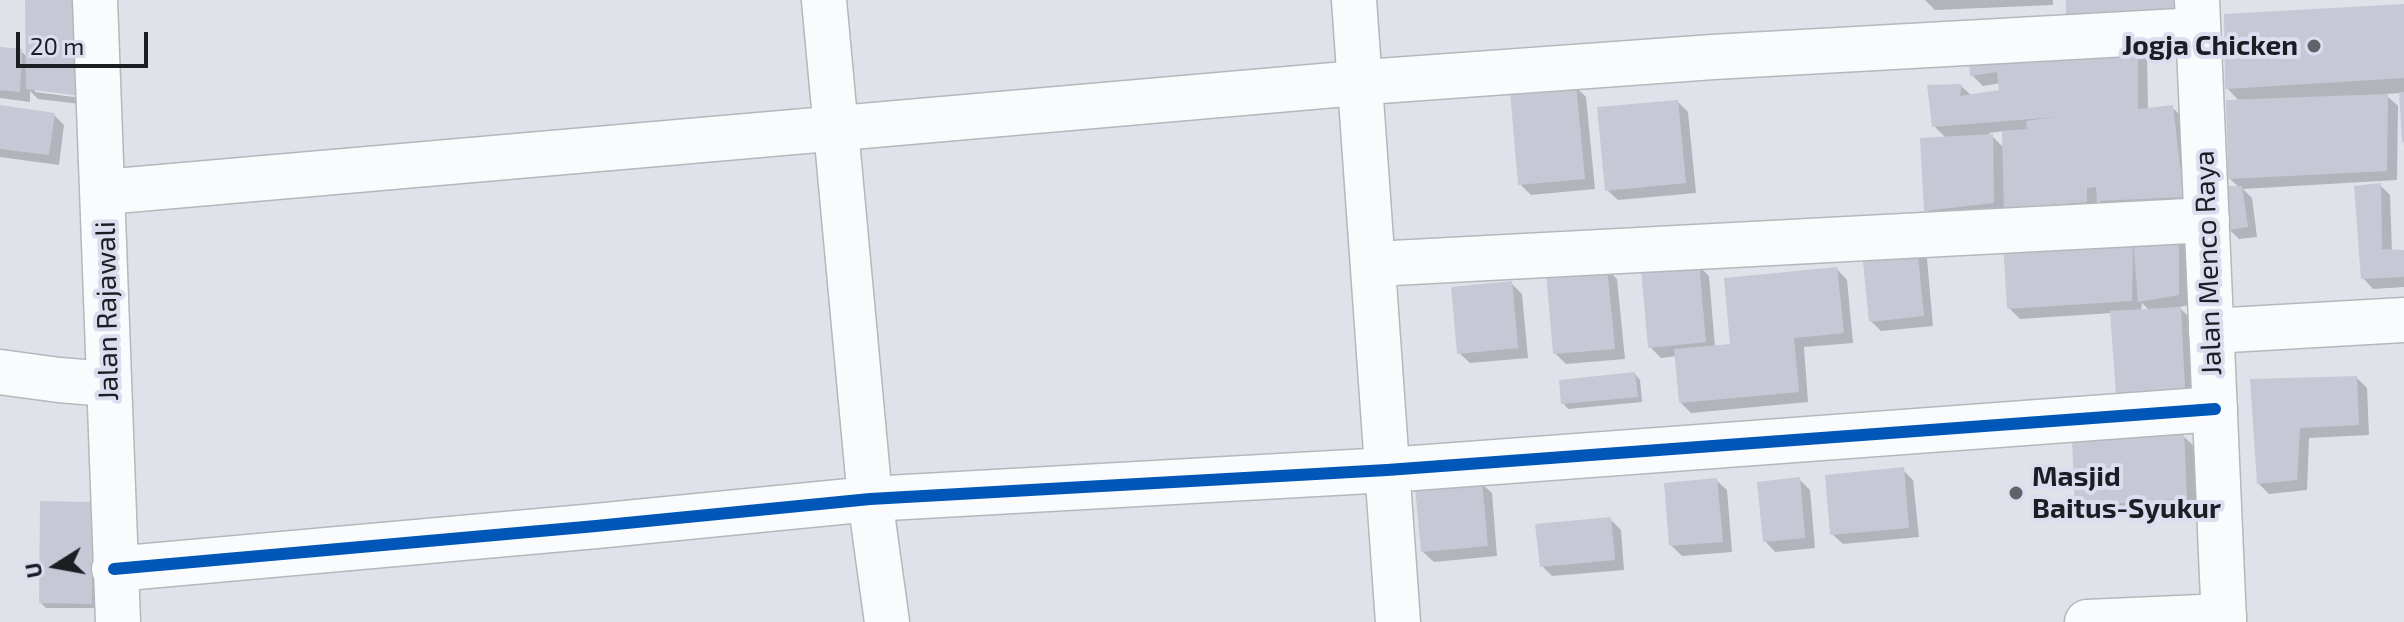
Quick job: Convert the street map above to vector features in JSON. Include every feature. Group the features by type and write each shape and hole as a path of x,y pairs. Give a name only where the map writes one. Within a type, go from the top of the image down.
{"street":[{"name":"Jalan Rajawali","path":"95,0 118,622"},
{"path":"824,0 870,499 887,622"},
{"path":"1354,0 1398,622"},
{"path":"104,192 836,126 1713,57 2197,15"},
{"name":"Jalan Menco Raya","path":"2197,15 2224,619"},
{"path":"1374,264 2207,220"},
{"path":"2211,331 2404,320"},
{"path":"0,372 108,384"},
{"path":"114,569 870,499 1387,470 2215,409"},
{"path":"2087,622 2224,619"}],"building":[{"path":"25,0 82,0 88,97 26,89"},
{"path":"2066,0 2178,0 2179,11 2066,15"},
{"name":"Jogja Chicken","path":"2404,4 2404,78 2225,89 2224,14"},
{"path":"2138,44 2138,109 2173,105 2180,168 2183,168 2182,197 2097,201 2096,187 2087,188 2087,202 2004,209 2002,131 2027,129 2026,121 2055,117 1932,127 1927,85 1962,84 1960,96 1999,90 1997,72 1970,76 1968,49"},
{"path":"0,47 22,49 20,92 0,90"},
{"path":"1576,85 1585,179 1518,185 1510,91"},
{"path":"2399,92 2404,92 2404,142 2402,142"},
{"path":"2388,94 2387,171 2228,179 2226,100"},
{"path":"1678,100 1686,183 1605,191 1597,107"},
{"path":"0,105 55,113 49,155 0,149"},
{"path":"1993,134 1994,203 1924,211 1920,138"},
{"path":"2381,183 2382,249 2404,250 2404,277 2361,279 2354,186"},
{"path":"2223,186 2242,186 2248,227 2227,230"},
{"path":"2179,232 2179,295 2138,302 2133,238 2132,301 2007,309 2003,242"},
{"path":"1917,247 1924,316 1869,322 1862,252"},
{"path":"1699,263 1706,342 1648,348 1641,268"},
{"path":"1607,267 1615,349 1553,354 1546,272"},
{"path":"1837,267 1844,333 1794,338 1799,392 1679,403 1674,349 1730,344 1724,278"},
{"path":"1512,281 1518,348 1457,354 1451,287"},
{"path":"2181,307 2185,389 2116,394 2110,311"},
{"path":"1635,372 1638,397 1561,404 1559,380"},
{"path":"2357,376 2359,425 2300,428 2297,480 2257,484 2250,379"},
{"path":"2184,434 2187,498 2075,507 2072,440"},
{"path":"1904,467 1909,528 1830,535 1825,475"},
{"path":"1800,477 1805,538 1763,542 1757,482"},
{"path":"1717,478 1723,542 1669,546 1664,483"},
{"path":"1482,481 1488,546 1421,552 1415,487"},
{"path":"40,501 92,502 92,604 39,603"},
{"path":"1611,517 1615,560 1540,567 1535,524"}],"cycle path":[{"path":"114,569 870,499 1387,470 2215,409"}],"place":[{"name":"Jogja Chicken","path":"2314,46"},
{"name":"Masjid Baitus-Syukur","path":"2016,493"}]}
